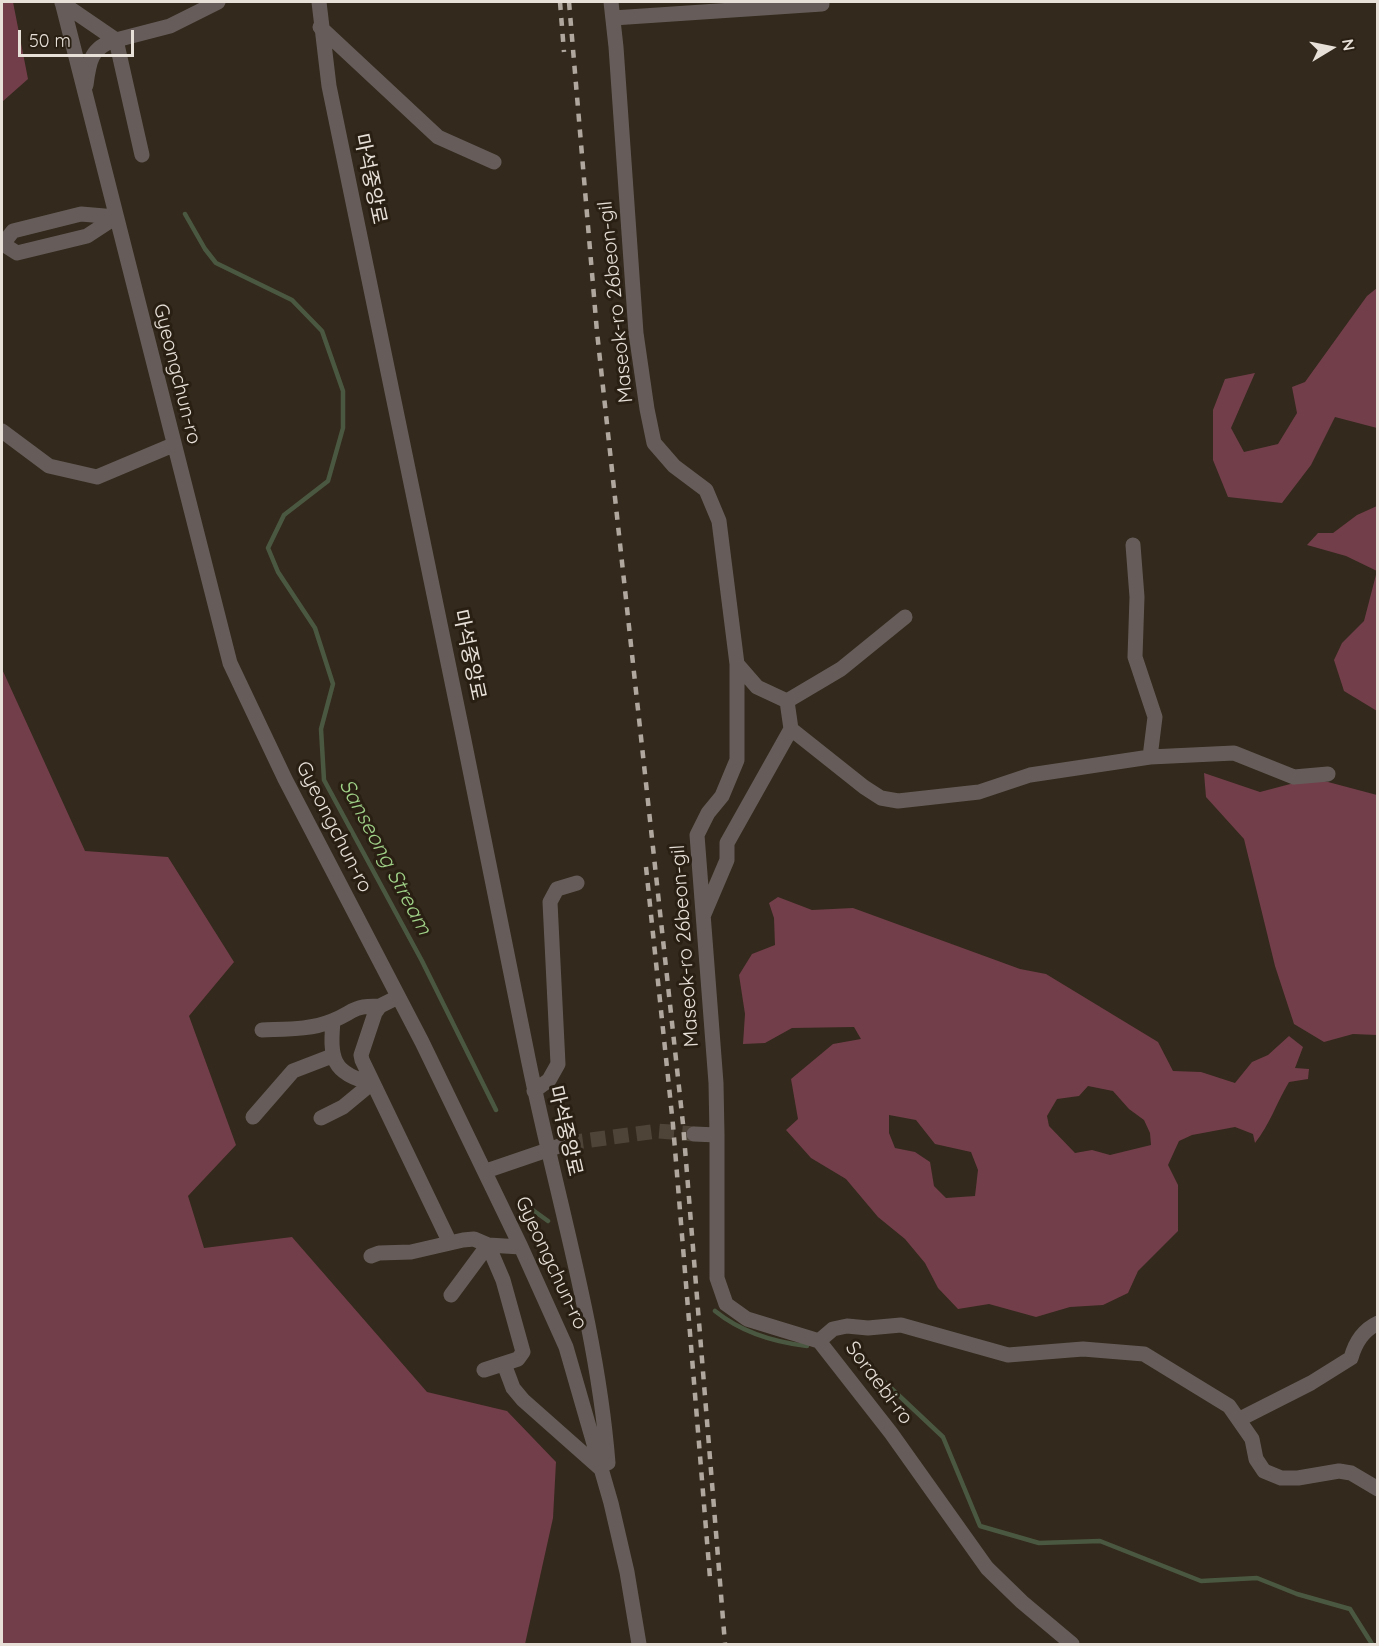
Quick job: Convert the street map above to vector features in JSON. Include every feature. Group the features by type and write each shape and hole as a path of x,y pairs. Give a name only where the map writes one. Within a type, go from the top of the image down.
{"street":[{"path":"62,2 116,40 142,155"},
{"name":"Gyeongchun-ro","path":"62,2 173,445 231,663 285,779 486,1171 567,1347 611,1503 627,1572 639,1644"},
{"path":"85,96 88,68 101,44 170,26 218,2"},
{"name":"마석중앙로","path":"319,2 320,27 329,86 457,703 534,1091 585,1316 604,1413 611,1503"},
{"name":"Maseok-ro 26beon-gil","path":"611,2 636,333 647,409 654,443 674,466 706,490 719,521 737,664 737,760 722,796 708,813 697,835 716,1083 717,1136"},
{"path":"614,18 822,4"},
{"path":"320,27 438,137 494,162"},
{"path":"81,214 116,217 87,236 17,253 3,244 13,231 81,214"},
{"path":"2,431 49,466 97,477 173,445"},
{"path":"1133,545 1137,597 1135,657 1155,717 1149,757"},
{"path":"787,701 841,669 905,617"},
{"path":"737,664 757,687 787,701"},
{"path":"704,914 727,860 727,843 791,729 787,701"},
{"path":"791,729 864,787 881,798 898,801 979,792 1030,775 1149,757 1233,753 1294,777 1328,774"},
{"path":"534,1091 555,1073 558,1064 550,902 557,889 577,883"},
{"path":"262,1030 305,1028 333,1021 356,1007 380,1006 398,997"},
{"path":"380,1006 375,1013 361,1055 372,1083 450,1243"},
{"path":"333,1021 332,1056 351,1077 372,1083"},
{"path":"254,1116 293,1071 332,1056"},
{"path":"321,1118 343,1107 372,1083"},
{"path":"694,1134 717,1136"},
{"name":"Soraebi-ro","path":"717,1136 717,1278 726,1304 747,1319 819,1341 891,1433 987,1568 1068,1643"},
{"path":"486,1171 568,1143"},
{"path":"371,1256 379,1253 411,1252 474,1239 492,1244 521,1246"},
{"path":"451,1295 492,1244"},
{"path":"484,1370 521,1357 522,1346 492,1244"},
{"path":"567,1347 585,1316"},
{"path":"1240,1419 1311,1383 1351,1358 1354,1345 1369,1328 1377,1323"},
{"path":"819,1341 833,1329 847,1326 868,1328 901,1325 1008,1355 1083,1349 1144,1354 1229,1406 1252,1439 1256,1458 1264,1471 1281,1478 1298,1478 1339,1471 1351,1473 1377,1489"},
{"path":"504,1364 513,1388 523,1400 603,1471"}],"shaded area":[{"path":"2,2 13,2 28,79 2,102"},
{"path":"1377,288 1377,428 1335,417 1311,465 1282,503 1228,497 1213,460 1213,410 1225,379 1255,373 1231,428 1244,452 1278,444 1297,413 1292,387 1305,382 1367,296"},
{"path":"1377,506 1377,571 1346,556 1307,545 1318,533 1333,533 1357,515"},
{"path":"1377,571 1377,711 1344,691 1334,660 1342,643 1364,621"},
{"path":"2,669 85,851 168,857 234,962 189,1016 236,1145 188,1196 204,1248 292,1237 427,1392 507,1411 556,1462 553,1518 525,1644 2,1644"},
{"path":"1204,773 1260,792 1313,778 1377,795 1377,1035 1353,1034 1324,1042 1294,1024 1275,966 1244,839 1206,797"},
{"path":"778,897 812,910 853,908 1020,969 1046,974 1158,1042 1173,1071 1201,1072 1235,1083 1252,1062 1268,1055 1289,1036 1303,1047 1295,1068 1309,1069 1308,1079 1289,1082 1265,1129 1255,1143 1253,1134 1235,1127 1192,1135 1179,1141 1168,1165 1178,1185 1178,1231 1138,1271 1128,1293 1103,1305 1070,1307 1036,1317 989,1304 958,1309 938,1288 925,1263 905,1239 878,1217 846,1179 811,1158 786,1130 798,1119 791,1079 833,1044 861,1039 854,1027 792,1028 765,1043 743,1044 745,1014 739,975 752,954 775,945 774,918 769,903","holes":["1088,1086 1113,1091 1129,1109 1144,1120 1150,1133 1151,1145 1110,1155 1092,1150 1075,1153 1049,1126 1047,1116 1057,1099 1079,1096","889,1115 916,1120 935,1144 971,1152 978,1170 975,1196 946,1198 934,1186 930,1162 915,1152 895,1148 889,1133"]}],"waterway":[{"name":"Sanseong Stream","path":"185,214 205,249 216,263 292,300 322,331 343,391 343,428 328,481 284,515 268,548 278,572 315,628 333,684 321,729 324,780 422,961 496,1110"},
{"name":"Sanseong Stream","path":"530,1208 548,1221"},
{"name":"Sanseong Stream","path":"715,1311 736,1325 758,1335 807,1346"},
{"name":"Sanseong Stream","path":"847,1349 943,1437 980,1526 1039,1543 1100,1541 1201,1581 1257,1578 1297,1594 1350,1609 1372,1644"}],"tunnel":[{"path":"568,1143 658,1131 694,1134"}],"railway":[{"path":"560,2 564,52"},
{"path":"569,2 597,332 683,1124 725,1644"},
{"path":"646,867 673,1125 710,1578"}]}
